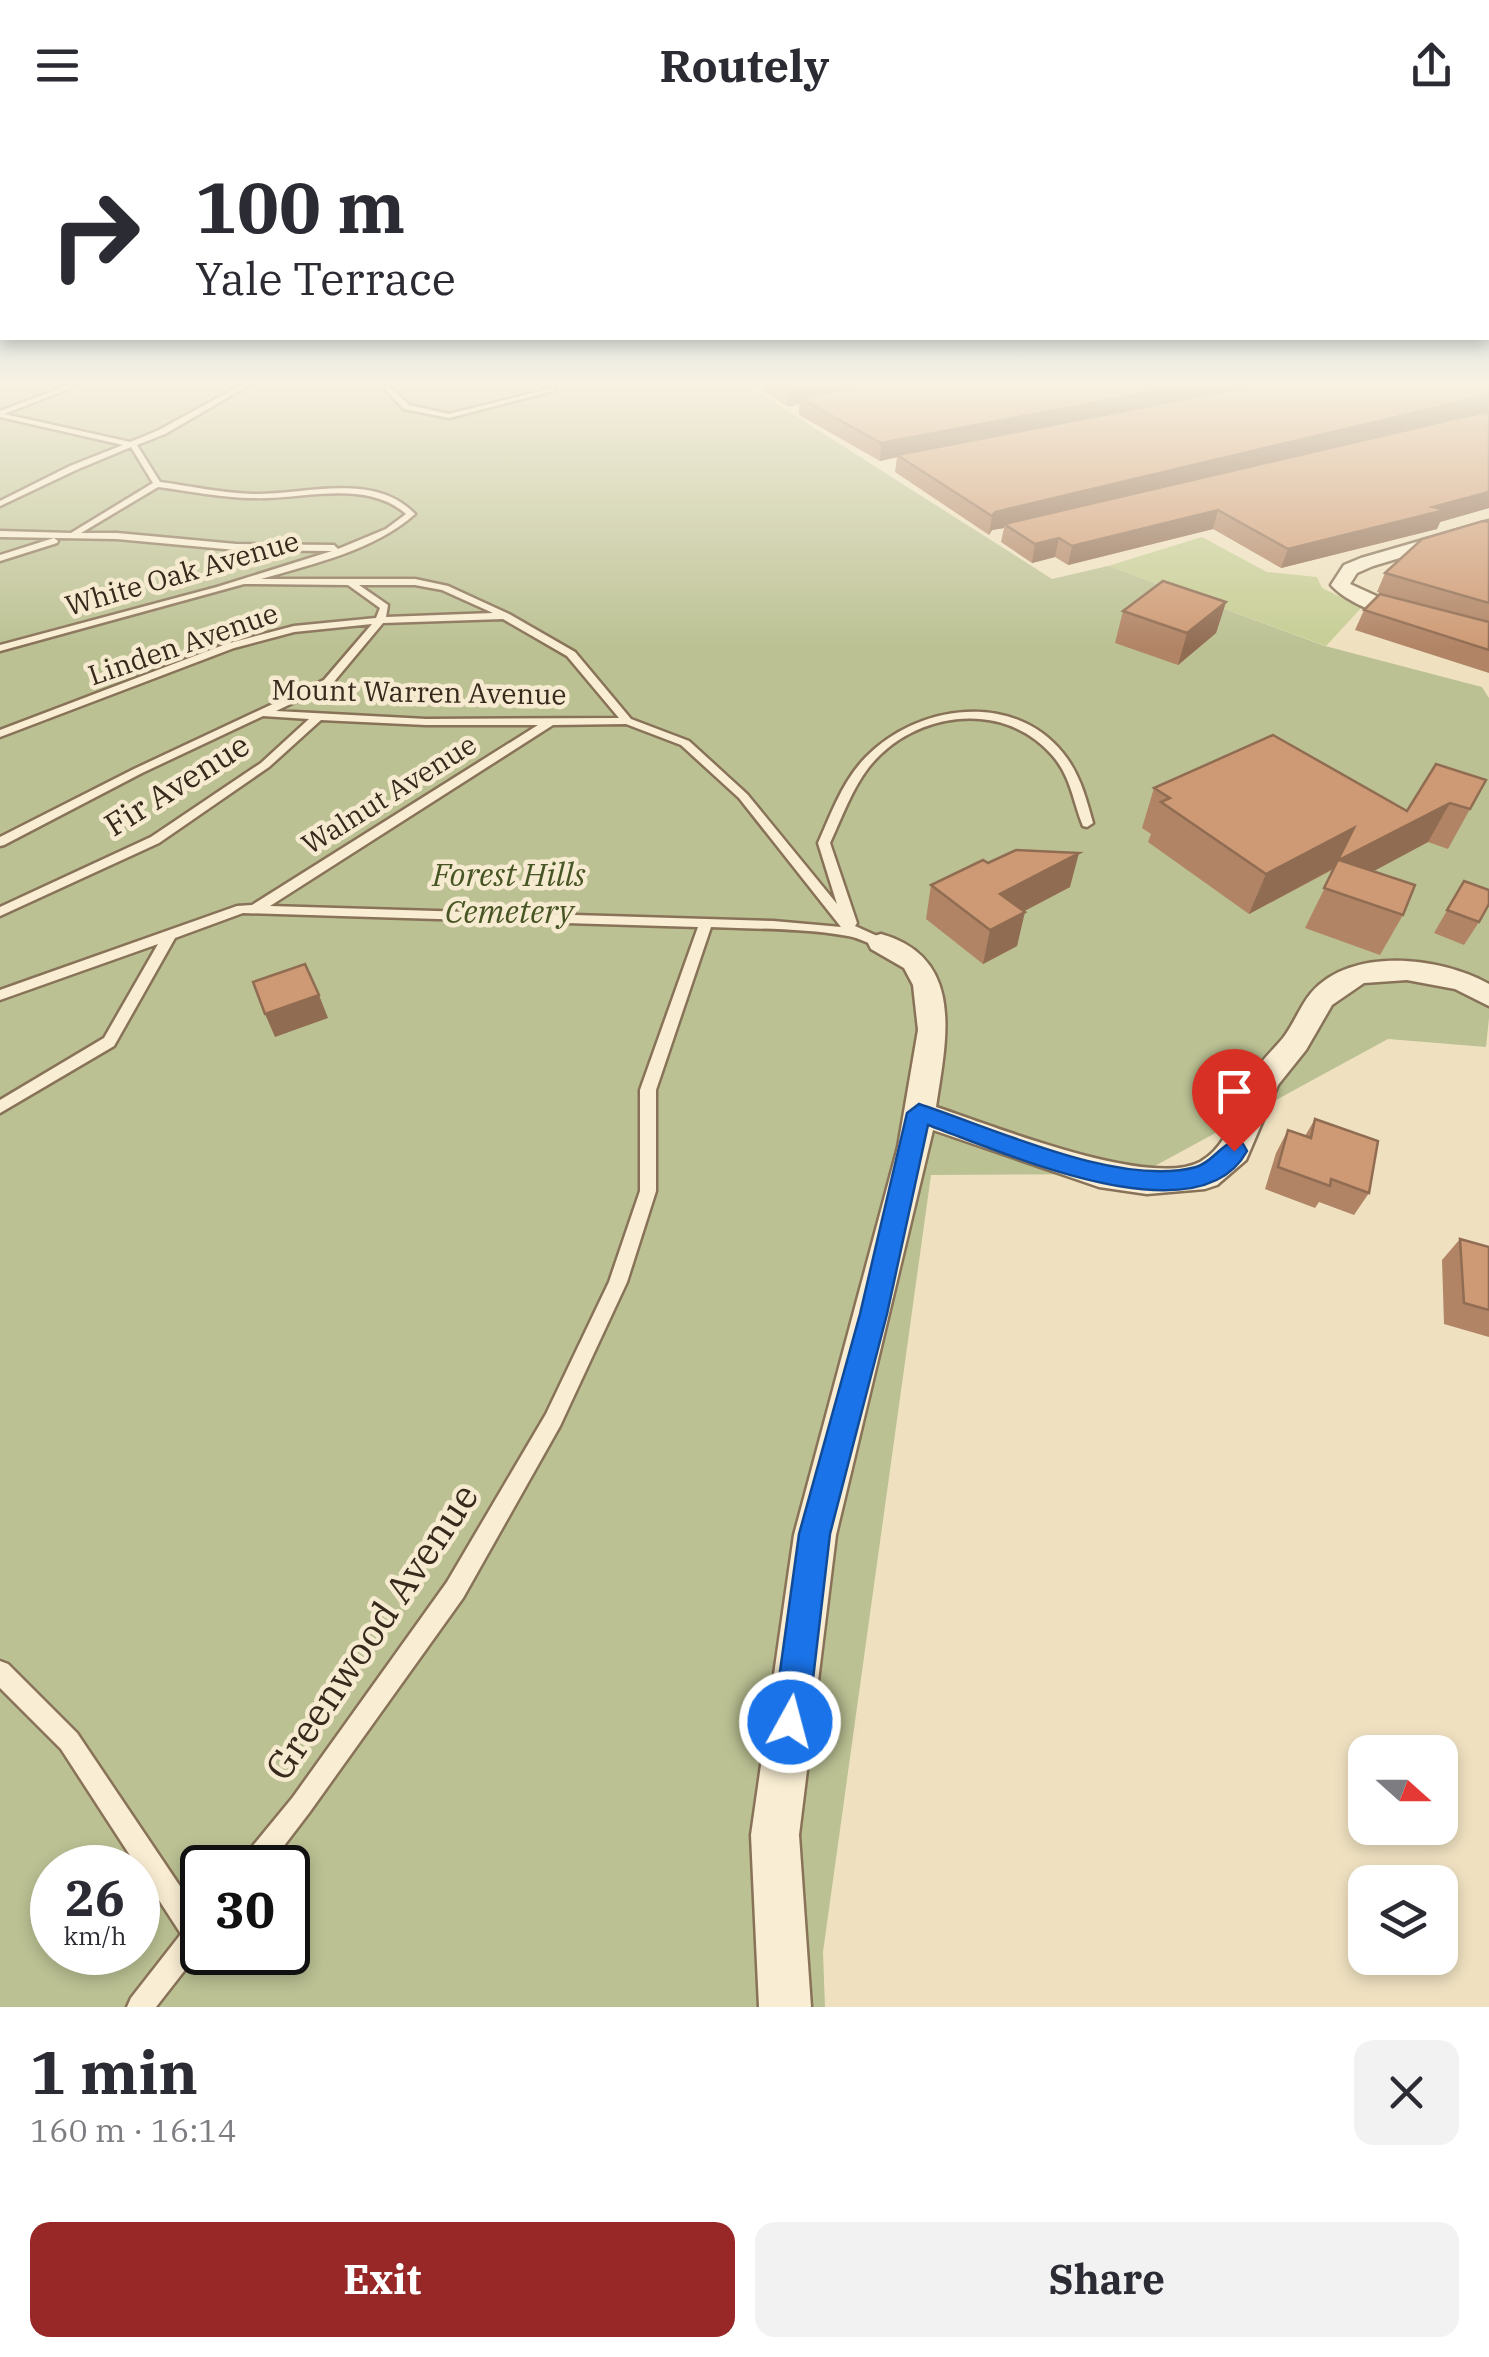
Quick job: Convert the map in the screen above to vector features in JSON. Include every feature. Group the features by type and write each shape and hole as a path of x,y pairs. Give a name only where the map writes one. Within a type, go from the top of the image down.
{"street":[{"path":"1484,529 1367,562 1346,573 1340,585 1358,597 1489,636"},
{"path":"785,2007 775,1835 815,1534 874,1314 919,1113 933,1030 927,985 915,962 867,938"},
{"path":"919,1113 1099,1174 1147,1181 1205,1176 1234,1151 1265,1080 1296,1042 1322,998 1358,974 1407,971 1462,982 1489,996"}],"lane":[{"path":"0,504 63,473"},
{"path":"0,558 72,536 157,484 150,473"},
{"name":"White Oak Avenue","path":"0,648 245,582 348,548 404,525 411,514 404,504 381,495 345,492 252,496 157,484"},
{"path":"0,534 348,548"},
{"path":"264,547 281,570"},
{"path":"245,582 415,582 445,588 506,616 571,654 627,721 685,743 743,796 867,938"},
{"path":"320,715 328,682 380,620 385,607 348,582"},
{"name":"Linden Avenue","path":"0,734 230,646 294,629 380,620 506,616"},
{"path":"256,713 328,682"},
{"path":"867,938 824,844 872,756 920,722 963,712 1004,717 1039,734 1067,763 1083,794 1087,822"},
{"name":"Mount Warren Avenue","path":"0,842 256,713 426,722 627,721"},
{"name":"Fir Avenue","path":"0,912 156,840 264,765 320,715"},
{"name":"Walnut Avenue","path":"254,910 550,721"},
{"path":"0,995 242,909 773,925 867,938"},
{"name":"Greenwood Avenue","path":"269,1845 455,1590 553,1420 618,1282 648,1191 648,1090 706,924"},
{"path":"0,1107 109,1042 169,936"},
{"path":"0,1672 69,1741 180,1903"},
{"path":"140,2007 180,1957"}],"green space":[{"name":"Forest Hills Cemetery","path":"0,473 885,473 1052,579 1108,566 1325,646 1482,687 1489,698 1486,1047 1388,1039 1140,1174 931,1175 823,1952 825,2007 0,2007"},
{"path":"1202,537 1267,572 1317,577 1322,588 1362,607 1326,646 1108,566"}],"building":[{"path":"924,473 1161,473 995,512 992,516"},
{"path":"1225,473 1489,473 1489,492 1433,507 1445,510 1288,549 1218,510 1072,546 1059,538 1035,544 1004,524"},
{"path":"1489,522 1489,603 1385,573 1422,539"},
{"path":"1163,581 1226,602 1187,633 1123,611"},
{"path":"1380,594 1489,622 1489,650 1364,610"},
{"path":"1273,735 1407,811 1436,764 1486,780 1470,809 1450,803 1339,860 1415,885 1403,915 1324,888 1354,828 1266,874 1161,802 1170,798 1154,788"},
{"path":"1016,850 1079,853 1000,894 1025,912 990,930 931,885 983,860 988,863"},
{"path":"1464,881 1489,890 1489,904 1479,922 1447,910"},
{"path":"305,964 319,995 265,1014 253,982"},
{"path":"1315,1119 1378,1141 1369,1193 1331,1179 1330,1186 1278,1167 1288,1130 1311,1138"},
{"path":"1460,1239 1489,1247 1489,1310 1464,1303"}],"route":[{"path":"790,1722 815,1534 874,1314 919,1113 1099,1174 1147,1181 1205,1176 1234,1151"}]}
